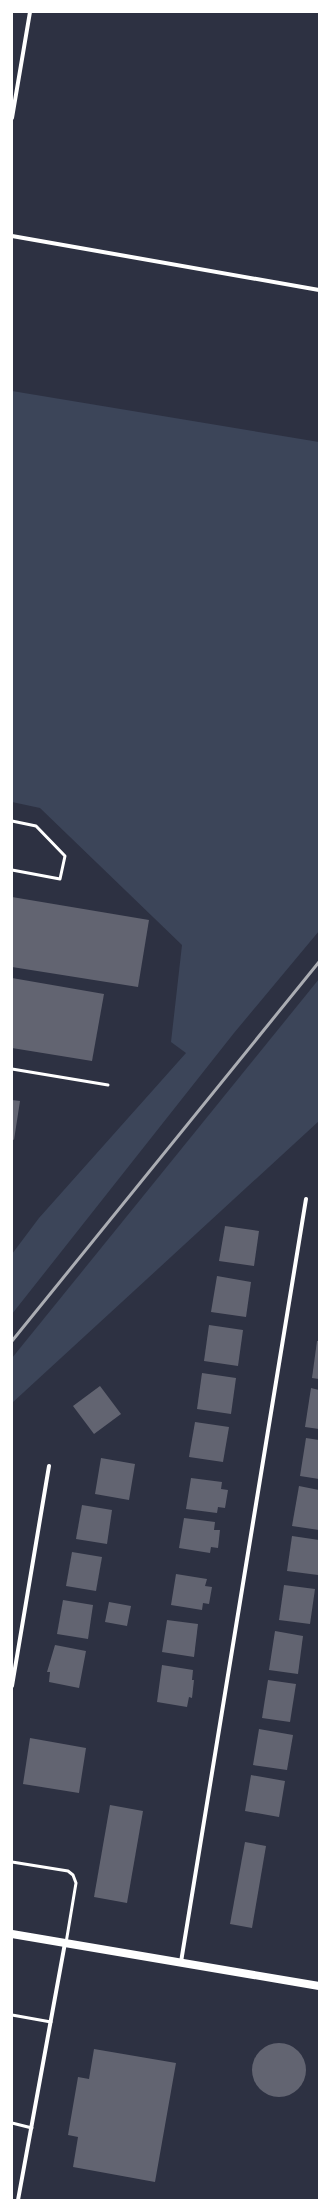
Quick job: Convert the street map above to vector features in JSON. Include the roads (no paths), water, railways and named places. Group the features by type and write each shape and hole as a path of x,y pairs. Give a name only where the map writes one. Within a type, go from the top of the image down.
{"main road":[{"path":"12,1934 319,1986"}],"street":[{"path":"12,118 30,12"},
{"path":"12,236 319,290"},
{"path":"181,1962 306,1199"},
{"path":"12,1686 50,1466"},
{"path":"18,2200 66,1943"}],"lane":[{"path":"12,821 36,826 65,856 60,879 12,870"},
{"path":"12,1069 108,1085"},
{"path":"12,1862 68,1871 73,1875 76,1883 66,1943"},
{"path":"12,2015 51,2022"},
{"path":"12,2124 32,2128"}],"railway":[{"path":"12,1341 319,962"}]}
